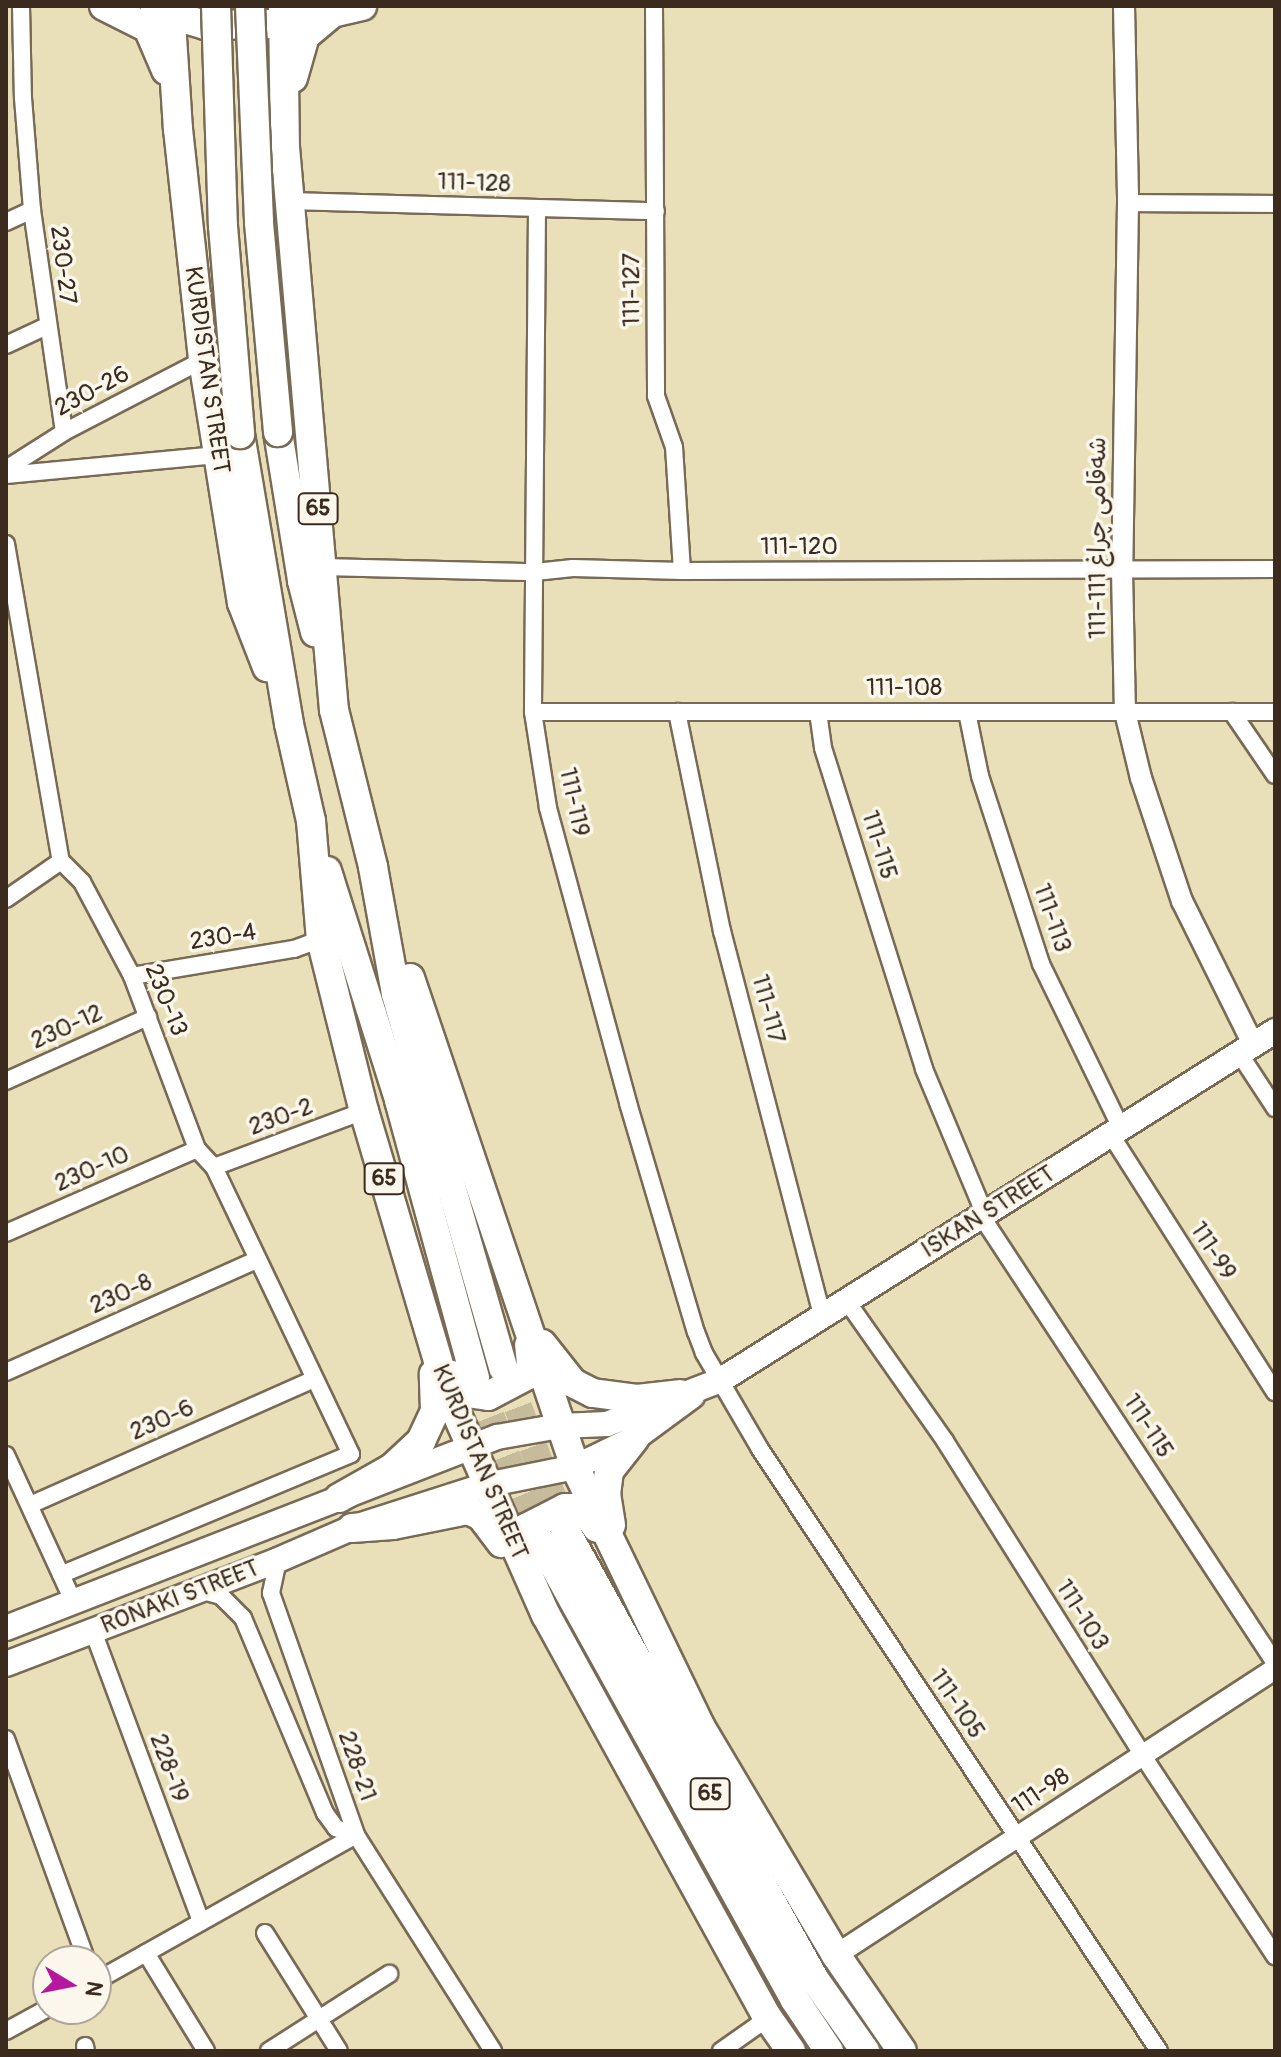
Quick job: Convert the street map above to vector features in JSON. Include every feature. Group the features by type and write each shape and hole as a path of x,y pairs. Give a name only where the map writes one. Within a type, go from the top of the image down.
{"highway":[{"path":"104,6 136,20 153,35 170,85 178,129"},
{"path":"143,6 219,26 283,14"},
{"name":"KURDISTAN STREET","path":"216,6 223,226 240,434 289,724 311,821 399,1100 475,1378"},
{"name":"65","path":"250,6 259,223 278,432 302,581 373,867 396,994 503,1368"},
{"path":"285,147 292,83 305,36 332,13 362,6"},
{"name":"KURDISTAN STREET","path":"170,11 178,129 203,360 217,455 242,603 289,724"},
{"name":"65","path":"283,14 285,147 334,710"},
{"name":"KURDISTAN STREET","path":"311,821 321,939 364,1111 447,1392 546,1615 768,2018 791,2051"},
{"name":"65","path":"373,867 575,1467 700,1726 836,1955 902,2051"},
{"path":"414,1283 455,1382 472,1395 488,1396 528,1375 531,1358 524,1316"},
{"path":"524,1316 554,1361 583,1389 637,1399 700,1387"},
{"path":"339,1498 392,1468 410,1453 430,1427 436,1393 424,1318"},
{"path":"619,1557 608,1506 607,1482 615,1459 635,1438"},
{"path":"546,1615 522,1538 528,1527 576,1506 589,1514 645,1610"},
{"path":"352,1528 393,1525 457,1510 475,1512 494,1531 546,1615"},
{"name":"KURDISTAN STREET","path":"829,2051 795,2000 553,1536 815,1980 865,2051"}],"main road":[{"path":"283,14 340,6"},
{"name":"ISKAN STREET","path":"472,1447 517,1433 560,1426 607,1424 700,1387 822,1316 1275,1031"},
{"name":"ISKAN STREET","path":"486,1485 533,1478 575,1467 635,1438 677,1410 700,1387"},
{"name":"RONAKI STREET","path":"6,1628 472,1447"},
{"name":"RONAKI STREET","path":"6,1664 278,1560 352,1528 486,1485"}],"street":[{"name":"230-27","path":"21,6 23,98 32,210 64,432"},
{"name":"111-127","path":"654,6 656,396 674,447 682,571"},
{"name":"شەقامی چراغ 111-111","path":"1124,6 1128,203 1122,571 1125,712 1141,778 1182,901 1246,1049"},
{"path":"6,105 23,98"},
{"name":"111-128","path":"289,201 656,211"},
{"path":"1128,203 1275,204"},
{"name":"111-119","path":"537,209 533,712 548,808 628,1103 696,1332 700,1387"},
{"path":"6,222 32,210"},
{"path":"6,345 47,326"},
{"name":"230-26","path":"6,469 64,432 203,360"},
{"path":"6,475 217,455"},
{"path":"6,544 13,621 61,861 6,899"},
{"name":"111-120","path":"323,567 535,572 573,568 682,571 1275,569"},
{"name":"111-108","path":"533,712 1275,712"},
{"name":"111-117","path":"677,712 722,931 822,1316"},
{"name":"111-115","path":"818,712 823,748 924,1069 983,1216 1275,1663"},
{"name":"111-113","path":"967,712 980,776 1041,964 1116,1132"},
{"path":"1232,712 1275,775"},
{"name":"230-13","path":"61,861 82,882 132,976 197,1149 214,1167 351,1454 61,1575"},
{"name":"230-4","path":"132,976 294,949 321,939"},
{"name":"230-12","path":"6,1081 148,1017"},
{"path":"1246,1049 1275,1108"},
{"name":"230-2","path":"214,1167 364,1111"},
{"name":"111-99","path":"1116,1132 1275,1392"},
{"name":"230-10","path":"6,1233 197,1149"},
{"name":"230-8","path":"6,1372 256,1260"},
{"name":"111-103","path":"846,1300 945,1441 1143,1756 1275,1956"},
{"name":"230-6","path":"30,1505 314,1379"},
{"name":"111-105","path":"700,1387 760,1449 1159,2051"},
{"path":"6,1455 74,1603"},
{"name":"228-21","path":"278,1560 272,1576 271,1593 356,1835"},
{"name":"228-21","path":"199,1590 221,1596 243,1618 325,1813 336,1828 356,1835"},
{"name":"228-19","path":"93,1631 201,1922"},
{"name":"111-98","path":"836,1955 1275,1669"},
{"path":"6,1739 81,1945"},
{"path":"112,1972 356,1835 493,2051"},
{"path":"265,1933 339,2051"},
{"path":"146,1953 206,2051"},
{"path":"269,2051 389,1974"},
{"path":"6,2031 32,2017"},
{"path":"721,2051 768,2018"}],"tunnel":[{"path":"503,1368 565,1530"},
{"path":"475,1378 541,1542"}]}
